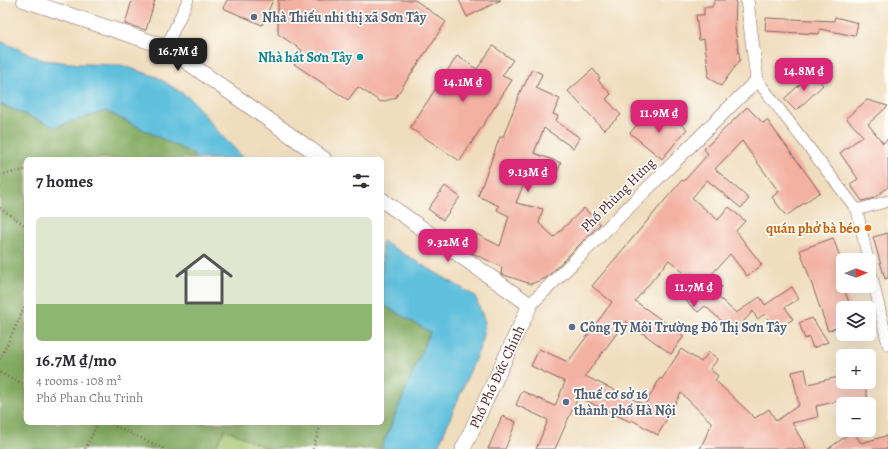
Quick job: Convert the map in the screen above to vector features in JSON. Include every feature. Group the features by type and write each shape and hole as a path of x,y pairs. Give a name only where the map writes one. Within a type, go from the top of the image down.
{"main road":[{"path":"24,0 166,47 321,157"},
{"path":"384,201 530,304"},
{"name":"Phố Phó Đức Chính","path":"463,449 530,304"}],"street":[{"path":"166,47 188,0"},
{"path":"747,0 757,80 856,210 866,253"},
{"name":"Phố Phùng Hưng","path":"530,304 757,80"},
{"path":"856,210 888,200"},
{"path":"876,293 888,345"}],"path":[{"path":"0,175 24,170"},
{"path":"0,208 24,225"},
{"path":"0,359 24,309"},
{"path":"0,373 24,384"},
{"path":"85,449 97,425"},
{"path":"112,425 165,449"},
{"path":"313,449 320,425"}],"green space":[{"path":"0,104 55,127 106,111 193,154 194,157 24,157 24,425 384,425 384,305 430,332 381,449 268,449 225,429 215,449 0,449"},
{"path":"225,428 268,449 215,449"}],"water":[{"path":"0,41 43,60 80,64 121,65 157,77 191,99 221,135 243,157 194,157 193,154 106,111 55,127 0,104"},
{"path":"384,242 475,296 485,322 481,345 437,449 381,449 430,332 384,305"}],"building":[{"path":"132,0 155,0 146,30 125,24"},
{"name":"Nhà Thiếu nhi thị xã Sơn Tây","path":"227,0 273,0 262,25 223,8"},
{"name":"Nhà hát Sơn Tây","path":"278,0 415,0 446,22 395,98 381,102 358,87 348,100 294,64 302,50 278,34"},
{"path":"459,0 501,0 467,17"},
{"path":"715,0 736,0 735,28 740,60 721,86 707,76 709,73 704,39 699,40 696,15 704,15 704,7 712,7"},
{"path":"835,17 858,23 855,36 820,29 819,34 765,31 766,18 834,21"},
{"path":"493,46 513,60 502,76 512,80 460,161 410,128 457,56 477,69"},
{"path":"532,69 542,74 536,88 560,99 553,114 558,116 556,121 580,138 573,148 544,128 534,153 561,163 556,175 531,166 516,203 543,209 539,223 554,237 584,208 600,224 546,278 531,284 501,274 502,267 472,253 463,246 470,231 500,246 509,216 497,210 499,206 478,196 500,137 503,137 523,85 524,86"},
{"path":"593,69 600,78 598,80 611,94 606,99 621,115 604,130 568,91"},
{"path":"812,73 823,85 796,111 784,99"},
{"path":"867,100 888,106 868,124 883,143 888,139 888,187 874,198 862,201 850,184 858,179 840,153 863,136 846,118"},
{"path":"747,107 763,123 767,120 820,192 786,216 772,197 779,192 742,141 715,169 749,199 741,208 707,180 692,198 718,220 729,207 745,221 736,231 762,265 747,276 730,254 710,276 722,287 715,294 736,313 760,297 765,305 792,287 799,299 785,307 793,319 775,331 765,314 757,319 753,311 734,332 705,306 698,312 686,301 699,286 669,260 635,301 684,336 671,354 626,321 585,376 645,405 660,378 662,379 681,349 701,362 709,352 718,359 710,369 718,376 715,380 755,418 769,409 776,421 799,405 792,372 805,369 808,384 836,378 836,389 866,389 867,397 836,397 836,402 816,406 818,417 792,423 807,449 700,449 712,423 681,393 658,435 632,420 631,422 578,397 555,449 536,449 548,420 516,405 522,391 555,406 565,382 531,366 539,349 568,362 612,302 592,286 682,180 684,181 708,154 704,149"},
{"path":"666,112 687,129 662,159 630,133 644,116 655,125"},
{"path":"445,186 460,197 443,220 428,209"},
{"path":"888,233 888,278 885,279 873,237"},
{"path":"833,238 839,253 836,253 836,293 846,293 848,301 836,301 836,328 828,331 800,250"},
{"path":"812,318 828,342 813,348 809,337 805,339 799,323"},
{"path":"502,416 516,422 505,449 488,449"},
{"path":"886,436 888,449 828,449 845,437 857,437 861,443"}],"place":[{"name":"Nhà Thiếu nhi thị xã Sơn Tây","path":"254,17"},
{"name":"Nhà hát Sơn Tây","path":"360,57"},
{"name":"quán phở bà béo","path":"868,228"},
{"name":"Công Ty Môi Trường Đô Thị Sơn Tây","path":"572,327"},
{"name":"Thuế cơ sở 16 thành phố Hà Nội","path":"566,402"}]}
